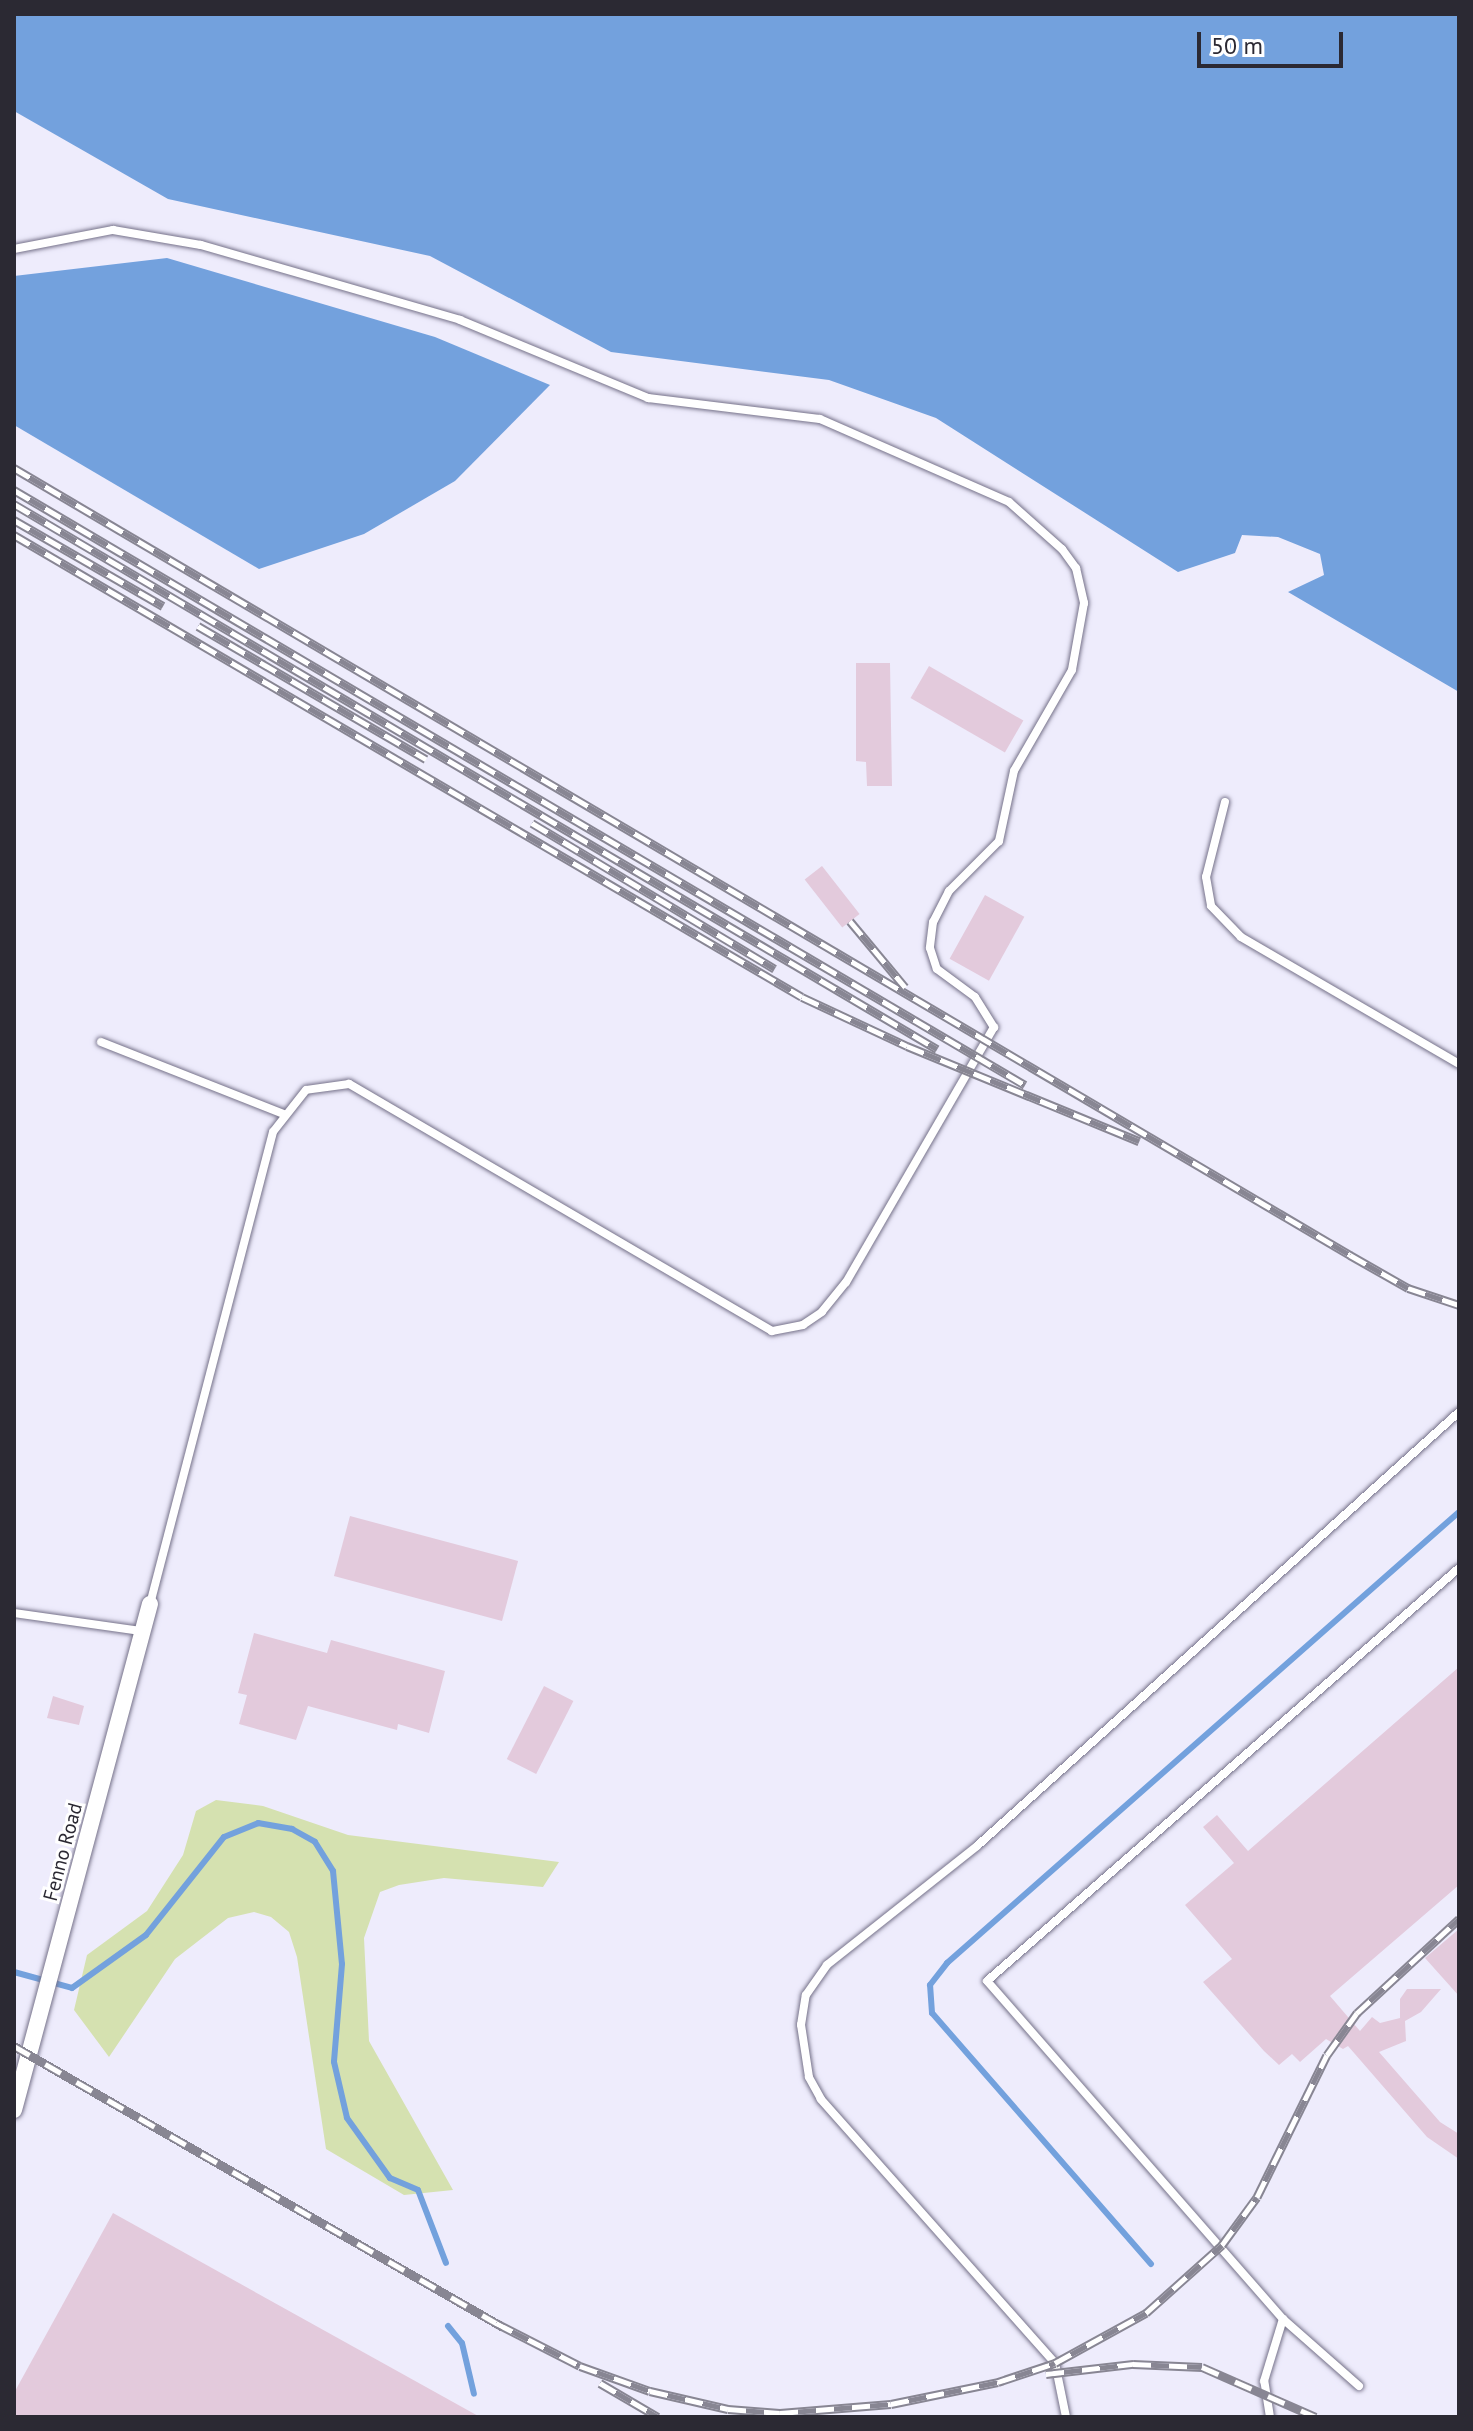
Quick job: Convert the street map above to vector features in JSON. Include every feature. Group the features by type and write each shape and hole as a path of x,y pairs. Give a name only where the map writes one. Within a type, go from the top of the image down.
{"street":[{"name":"Fenno Road","path":"14,2110 150,1604"}],"lane":[{"path":"14,249 113,230 201,245 460,320 648,398 820,419 1009,502 1062,549 1076,568 1084,603 1072,670 1014,771 999,841 949,891 933,922 930,948 937,969 975,997 994,1027 846,1282 803,1325 772,1331 349,1084 306,1090 284,1114 273,1132 150,1604"},
{"path":"1225,802 1206,877 1211,906 1241,937 1459,1064"},
{"path":"101,1042 284,1114"},
{"path":"1066,2417 1055,2363 821,2099 809,2077 801,2025 806,1995 827,1965 977,1846 1459,1412"},
{"path":"1359,2386 1283,2319 987,1981 1459,1568"},
{"path":"14,1613 141,1631"},
{"path":"1270,2417 1264,2381 1283,2319"}],"green space":[{"path":"216,1800 263,1806 348,1835 559,1862 543,1887 444,1878 399,1885 380,1892 364,1938 369,2041 453,2190 404,2195 326,2149 297,1957 289,1932 271,1917 254,1912 228,1918 175,1959 109,2057 74,2010 87,1955 147,1911 183,1855 196,1811"}],"water":[{"path":"14,14 1459,14 1459,692 1288,592 1324,575 1320,554 1278,537 1242,535 1235,553 1178,572 936,418 829,380 611,352 430,256 168,199 14,111"},
{"path":"167,258 435,337 550,385 455,481 364,534 259,569 14,425 14,276"}],"building":[{"path":"856,663 890,663 892,786 867,786 866,762 856,761"},
{"path":"929,666 1023,720 1005,753 910,698"},
{"path":"822,866 860,914 842,928 805,880"},
{"path":"985,895 1024,917 989,981 950,959"},
{"path":"350,1516 518,1561 502,1621 334,1576"},
{"path":"254,1633 327,1653 331,1640 445,1671 429,1733 398,1724 397,1730 308,1706 296,1740 239,1724 247,1695 238,1693"},
{"path":"1459,1667 1459,1885 1330,1996 1360,2031 1372,2017 1380,2023 1400,2018 1400,1999 1407,1989 1441,1989 1421,2012 1405,2021 1406,2041 1379,2052 1440,2122 1459,2134 1459,2159 1427,2137 1348,2046 1343,2049 1326,2039 1300,2062 1292,2054 1279,2065 1203,1982 1232,1959 1185,1905 1234,1863 1203,1827 1217,1815 1248,1851"},
{"path":"544,1686 573,1701 536,1774 507,1759"},
{"path":"53,1696 84,1706 79,1725 47,1718"},
{"path":"1459,1929 1459,1996 1425,1958"},
{"path":"113,2213 480,2417 20,2417 14,2414 14,2393"}],"waterway":[{"path":"1151,2264 932,2013 930,1985 947,1963 1459,1512"},
{"path":"14,1972 72,1988 146,1935 224,1837 258,1823 292,1829 315,1842 333,1871 342,1964 334,2062 347,2118 390,2178 418,2190 446,2263"},
{"path":"448,2326 462,2343 474,2394"}],"railway":[{"path":"14,468 1350,1255 1408,1288 1459,1305"},
{"path":"14,490 1025,1085"},
{"path":"14,504 937,1049"},
{"path":"14,520 163,606"},
{"path":"14,535 802,997 907,1046 1139,1141"},
{"path":"198,626 426,759"},
{"path":"532,823 775,969"},
{"path":"850,921 905,987"},
{"path":"496,2323 580,2366 650,2391 728,2409 780,2413 891,2404 998,2382 1055,2363 1146,2313 1222,2245 1257,2197 1327,2055 1357,2013 1459,1919"},
{"path":"14,2046 503,2327"},
{"path":"1046,2374 1133,2364 1202,2367 1316,2417"},
{"path":"600,2383 658,2417"}]}
